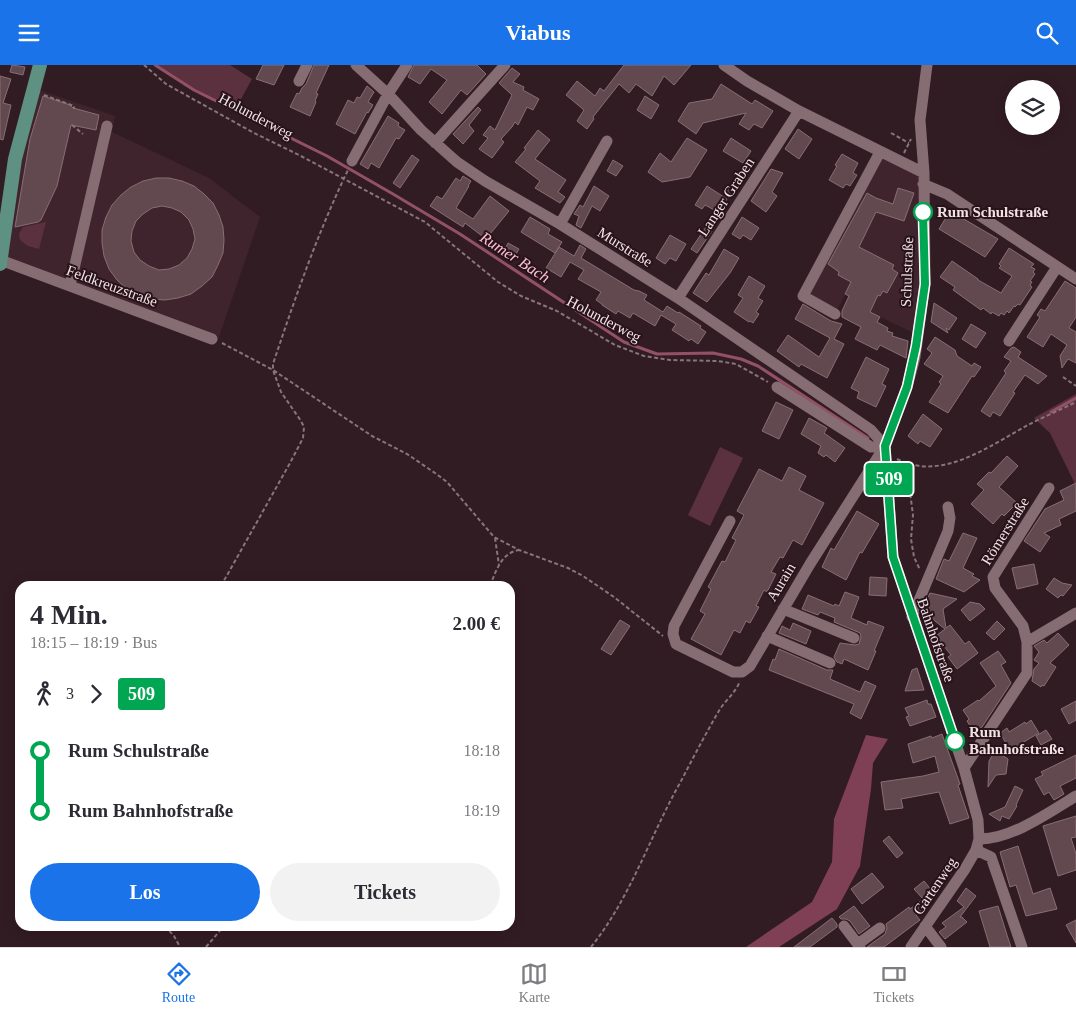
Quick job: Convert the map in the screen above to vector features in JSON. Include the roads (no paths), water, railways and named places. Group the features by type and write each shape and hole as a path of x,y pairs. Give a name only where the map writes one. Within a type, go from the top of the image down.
{"main road":[{"path":"0,262 14,167 40,65"}],"street":[{"path":"299,81 307,65"},
{"name":"Murstraße","path":"356,65 388,94 435,143 485,181 560,224 678,298 871,430 885,446"},
{"path":"349,166 388,94 407,65"},
{"path":"435,143 505,65"},
{"path":"724,65 747,81 799,111 880,151 1076,279"},
{"name":"Schulstraße","path":"885,446 907,387 915,357 925,284 924,178 920,120 927,65"},
{"name":"Langer Graben","path":"678,298 799,111"},
{"path":"70,286 107,127"},
{"path":"560,224 607,141"},
{"path":"835,314 803,296 880,151"},
{"name":"Feldkreuzstraße","path":"0,262 212,339"},
{"path":"1009,341 1057,267"},
{"path":"777,387 871,447 885,446"},
{"name":"Aurain","path":"730,521 674,626 673,634 676,644 733,672 742,672 750,666 767,635 885,446"},
{"name":"Bahnhofstraße","path":"885,446 893,557 964,768 978,819 978,844"},
{"name":"Römerstraße","path":"964,768 1027,673 1028,642 1023,625 995,588 993,577 1049,488"},
{"path":"912,617 948,531 950,518 948,507"},
{"path":"783,609 854,638"},
{"path":"1028,642 1076,613"},
{"path":"767,635 830,663"},
{"path":"1022,947 991,857 978,844 1012,831 1076,797"},
{"name":"Gartenweg","path":"911,947 965,869 978,844"},
{"path":"844,926 859,946 880,928"},
{"path":"925,927 941,947"}],"waterway":[{"name":"Rumer Bach","path":"155,65 194,90 327,156 393,194 460,234 624,342 657,354 713,353 741,359 758,366 868,438"},
{"name":"Rumer Bach","path":"1051,412 1076,398"}],"place":[{"name":"Rum Schulstraße","path":"923,212"},
{"name":"Rum Bahnhofstraße","path":"955,741"}]}
